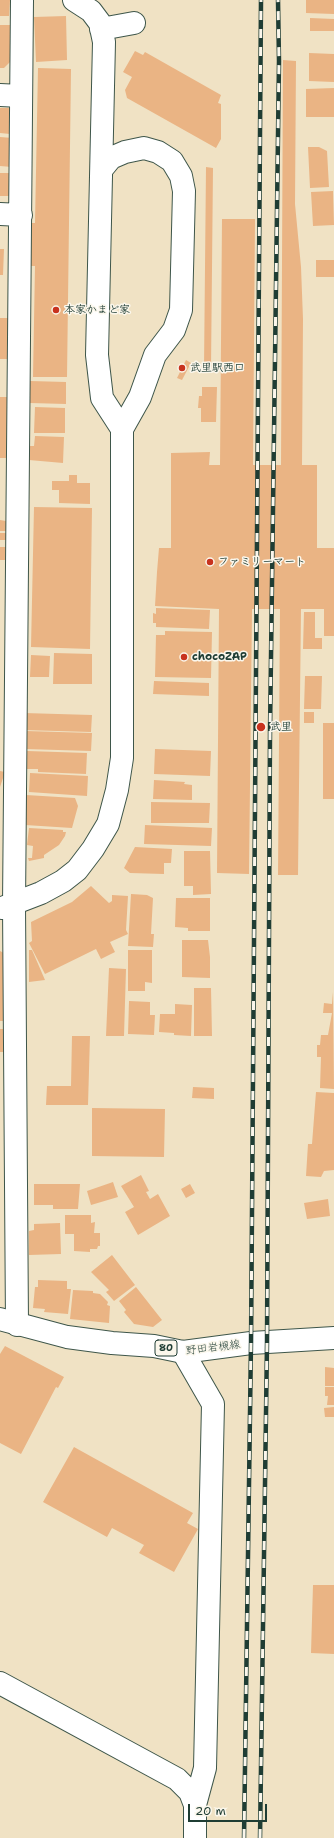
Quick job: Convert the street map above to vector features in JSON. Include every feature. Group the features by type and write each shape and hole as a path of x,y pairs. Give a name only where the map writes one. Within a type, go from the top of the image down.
{"street":[{"path":"8,1322 7,907 10,95 22,0"},
{"path":"74,0 91,12 100,23 104,42 102,169 107,212 97,355 102,398 122,429"},
{"path":"101,28 134,23"},
{"path":"7,907 64,881 77,870 93,849 108,824 117,790 122,758 122,429 140,397 155,354 174,330 181,310 174,249 184,191 181,176 172,161 158,152 144,148 103,128"},
{"path":"102,169 111,158 125,152 144,148"},
{"name":"野田岩槻線","path":"8,1322 67,1337 112,1343 154,1346 183,1352 251,1343 334,1338"},
{"path":"183,1352 213,1404 205,1768 195,1805 195,1838"},
{"path":"0,1683 177,1779 190,1792 195,1805"}],"building":[{"path":"0,0 10,0 9,16 0,16"},
{"path":"306,0 334,0 334,14 306,13"},
{"path":"66,16 67,60 36,62 34,17"},
{"path":"310,18 334,19 334,31 310,31"},
{"path":"0,25 12,25 12,60 4,68 0,68"},
{"path":"135,51 143,55 145,52 221,95 218,103 221,104 221,139 216,148 127,98 125,90 132,77 123,72"},
{"path":"309,53 334,54 334,82 309,81"},
{"path":"283,60 296,61 295,204 301,267 303,319 302,465 317,465 317,548 334,548 334,636 324,636 324,609 301,609 298,875 278,875 280,609 252,609 249,874 217,873 219,609 155,606 157,572 159,548 171,548 171,453 210,452 209,465 220,465 222,219 255,219 253,465 281,465"},
{"path":"38,68 71,69 67,377 33,377 35,266 30,266 30,223 35,223"},
{"path":"334,88 334,117 306,117 306,89"},
{"path":"0,108 11,108 10,134 0,133"},
{"path":"0,137 13,138 12,167 0,166"},
{"path":"308,147 319,147 327,151 329,187 310,188"},
{"path":"206,167 213,168 211,368 204,368"},
{"path":"0,173 12,173 12,196 0,196"},
{"path":"333,191 334,225 313,226 311,192"},
{"path":"0,249 4,249 3,275 0,275"},
{"path":"316,260 334,260 334,277 316,277"},
{"path":"0,318 10,318 10,359 0,359"},
{"path":"186,360 191,363 182,380 177,378"},
{"path":"30,381 66,382 66,404 30,403"},
{"path":"202,387 217,387 216,422 201,422 201,408 198,408 199,396 202,396"},
{"path":"0,397 8,397 7,458 0,458"},
{"path":"35,407 65,408 65,433 34,433"},
{"path":"35,436 64,437 63,463 29,460 30,446 34,446"},
{"path":"69,475 77,475 77,483 90,483 90,504 59,503 59,490 52,490 52,481 69,481"},
{"path":"34,507 92,508 90,649 31,647"},
{"path":"0,520 6,521 6,531 0,531"},
{"path":"0,533 7,533 6,540 0,540"},
{"path":"0,547 6,547 6,560 0,560"},
{"path":"156,608 210,610 209,629 156,627 156,623 153,623 153,613 156,614"},
{"path":"304,612 315,612 315,638 322,638 322,649 303,649"},
{"path":"165,631 212,632 211,678 155,677 156,635 165,635"},
{"path":"54,653 92,654 92,684 53,684"},
{"path":"31,655 50,656 49,677 30,677"},
{"path":"305,676 322,676 321,709 304,709"},
{"path":"154,681 209,683 209,696 153,694"},
{"path":"304,712 314,712 314,723 304,723"},
{"path":"24,713 92,715 91,732 23,730"},
{"path":"323,723 334,723 334,799 323,799"},
{"path":"26,731 92,733 91,751 25,749"},
{"path":"155,749 211,751 210,776 154,774"},
{"path":"27,751 87,753 86,774 38,772 38,769 27,769"},
{"path":"0,771 5,772 0,787"},
{"path":"30,773 88,776 87,796 29,792"},
{"path":"154,780 185,782 184,784 192,785 192,800 153,799"},
{"path":"26,795 75,798 78,806 72,828 25,825"},
{"path":"151,802 210,803 209,823 151,823"},
{"path":"145,825 212,828 211,846 144,844"},
{"path":"29,828 63,830 63,832 66,832 59,845 44,855 44,858 29,861 28,858 32,858 33,846 27,845"},
{"path":"135,847 172,849 171,863 164,863 164,874 130,873 124,868"},
{"path":"184,851 210,851 211,894 193,895 193,886 184,886"},
{"path":"91,886 109,903 112,901 112,895 128,896 126,930 128,934 110,942 115,952 101,959 96,949 45,974 29,943 32,941 31,922 72,902"},
{"path":"131,894 147,895 153,898 151,934 154,934 153,947 128,946"},
{"path":"176,898 210,898 210,931 188,931 188,928 175,927"},
{"path":"182,940 208,940 210,978 182,977"},
{"path":"29,950 32,950 45,980 29,982"},
{"path":"128,950 152,950 152,983 145,982 145,991 128,991"},
{"path":"0,951 4,953 3,1021 0,1021"},
{"path":"109,968 126,969 124,1036 106,1036"},
{"path":"194,988 211,988 212,1036 194,1036"},
{"path":"333,992 334,1089 320,1088 321,1057 317,1057 317,1045 320,1045 321,1035 328,1035 332,1013 323,1013 324,1003 332,1004"},
{"path":"129,1001 150,1002 150,1015 155,1015 154,1035 128,1034"},
{"path":"175,1004 192,1005 191,1036 159,1032 160,1014 175,1014"},
{"path":"0,1029 4,1029 4,1052 0,1052"},
{"path":"72,1036 90,1036 88,1105 46,1105 47,1086 71,1086"},
{"path":"193,1087 214,1088 214,1099 192,1098"},
{"path":"316,1092 334,1093 334,1170 324,1171 321,1177 306,1176 308,1144 312,1144"},
{"path":"92,1108 165,1109 164,1157 92,1156"},
{"path":"141,1175 149,1191 146,1192 150,1199 158,1194 170,1216 138,1235 125,1212 134,1207 121,1186"},
{"path":"113,1182 118,1197 91,1205 87,1191"},
{"path":"34,1184 80,1184 78,1209 53,1209 53,1205 34,1205"},
{"path":"190,1184 195,1193 186,1198 181,1189"},
{"path":"328,1199 330,1216 307,1219 304,1203"},
{"path":"65,1215 91,1215 91,1223 95,1222 94,1233 100,1233 100,1246 98,1246 97,1249 90,1249 90,1252 74,1251 74,1234 65,1234"},
{"path":"60,1223 61,1254 29,1255 29,1231 34,1230 34,1224"},
{"path":"112,1255 135,1285 114,1301 106,1292 109,1290 91,1272"},
{"path":"38,1280 67,1281 67,1289 71,1289 68,1314 44,1312 45,1309 33,1308 35,1287 38,1287"},
{"path":"136,1287 162,1320 153,1327 134,1324 124,1312 126,1310 119,1301"},
{"path":"73,1290 93,1291 93,1293 100,1294 108,1302 107,1305 110,1306 109,1323 70,1319"},
{"path":"5,1346 64,1377 58,1388 56,1387 21,1454 0,1443 0,1354"},
{"path":"325,1367 334,1368 334,1386 325,1386"},
{"path":"325,1387 334,1387 334,1405 327,1405 328,1396 325,1396"},
{"path":"334,1407 334,1417 325,1417 324,1408"},
{"path":"74,1447 193,1513 187,1523 198,1529 174,1572 139,1553 144,1545 112,1528 107,1537 43,1502"},
{"path":"313,1585 334,1585 334,1654 311,1653"}],"railway":[{"path":"244,1838 251,1343 261,0"},
{"path":"260,1838 267,1343 270,732 279,61 278,0"}],"place":[{"name":"本家かまど家","path":"56,310"},
{"name":"武里駅西口","path":"182,368"},
{"name":"ファミリーマート","path":"210,562"},
{"name":"chocoZAP","path":"184,657"},
{"name":"武里","path":"261,727"}]}
